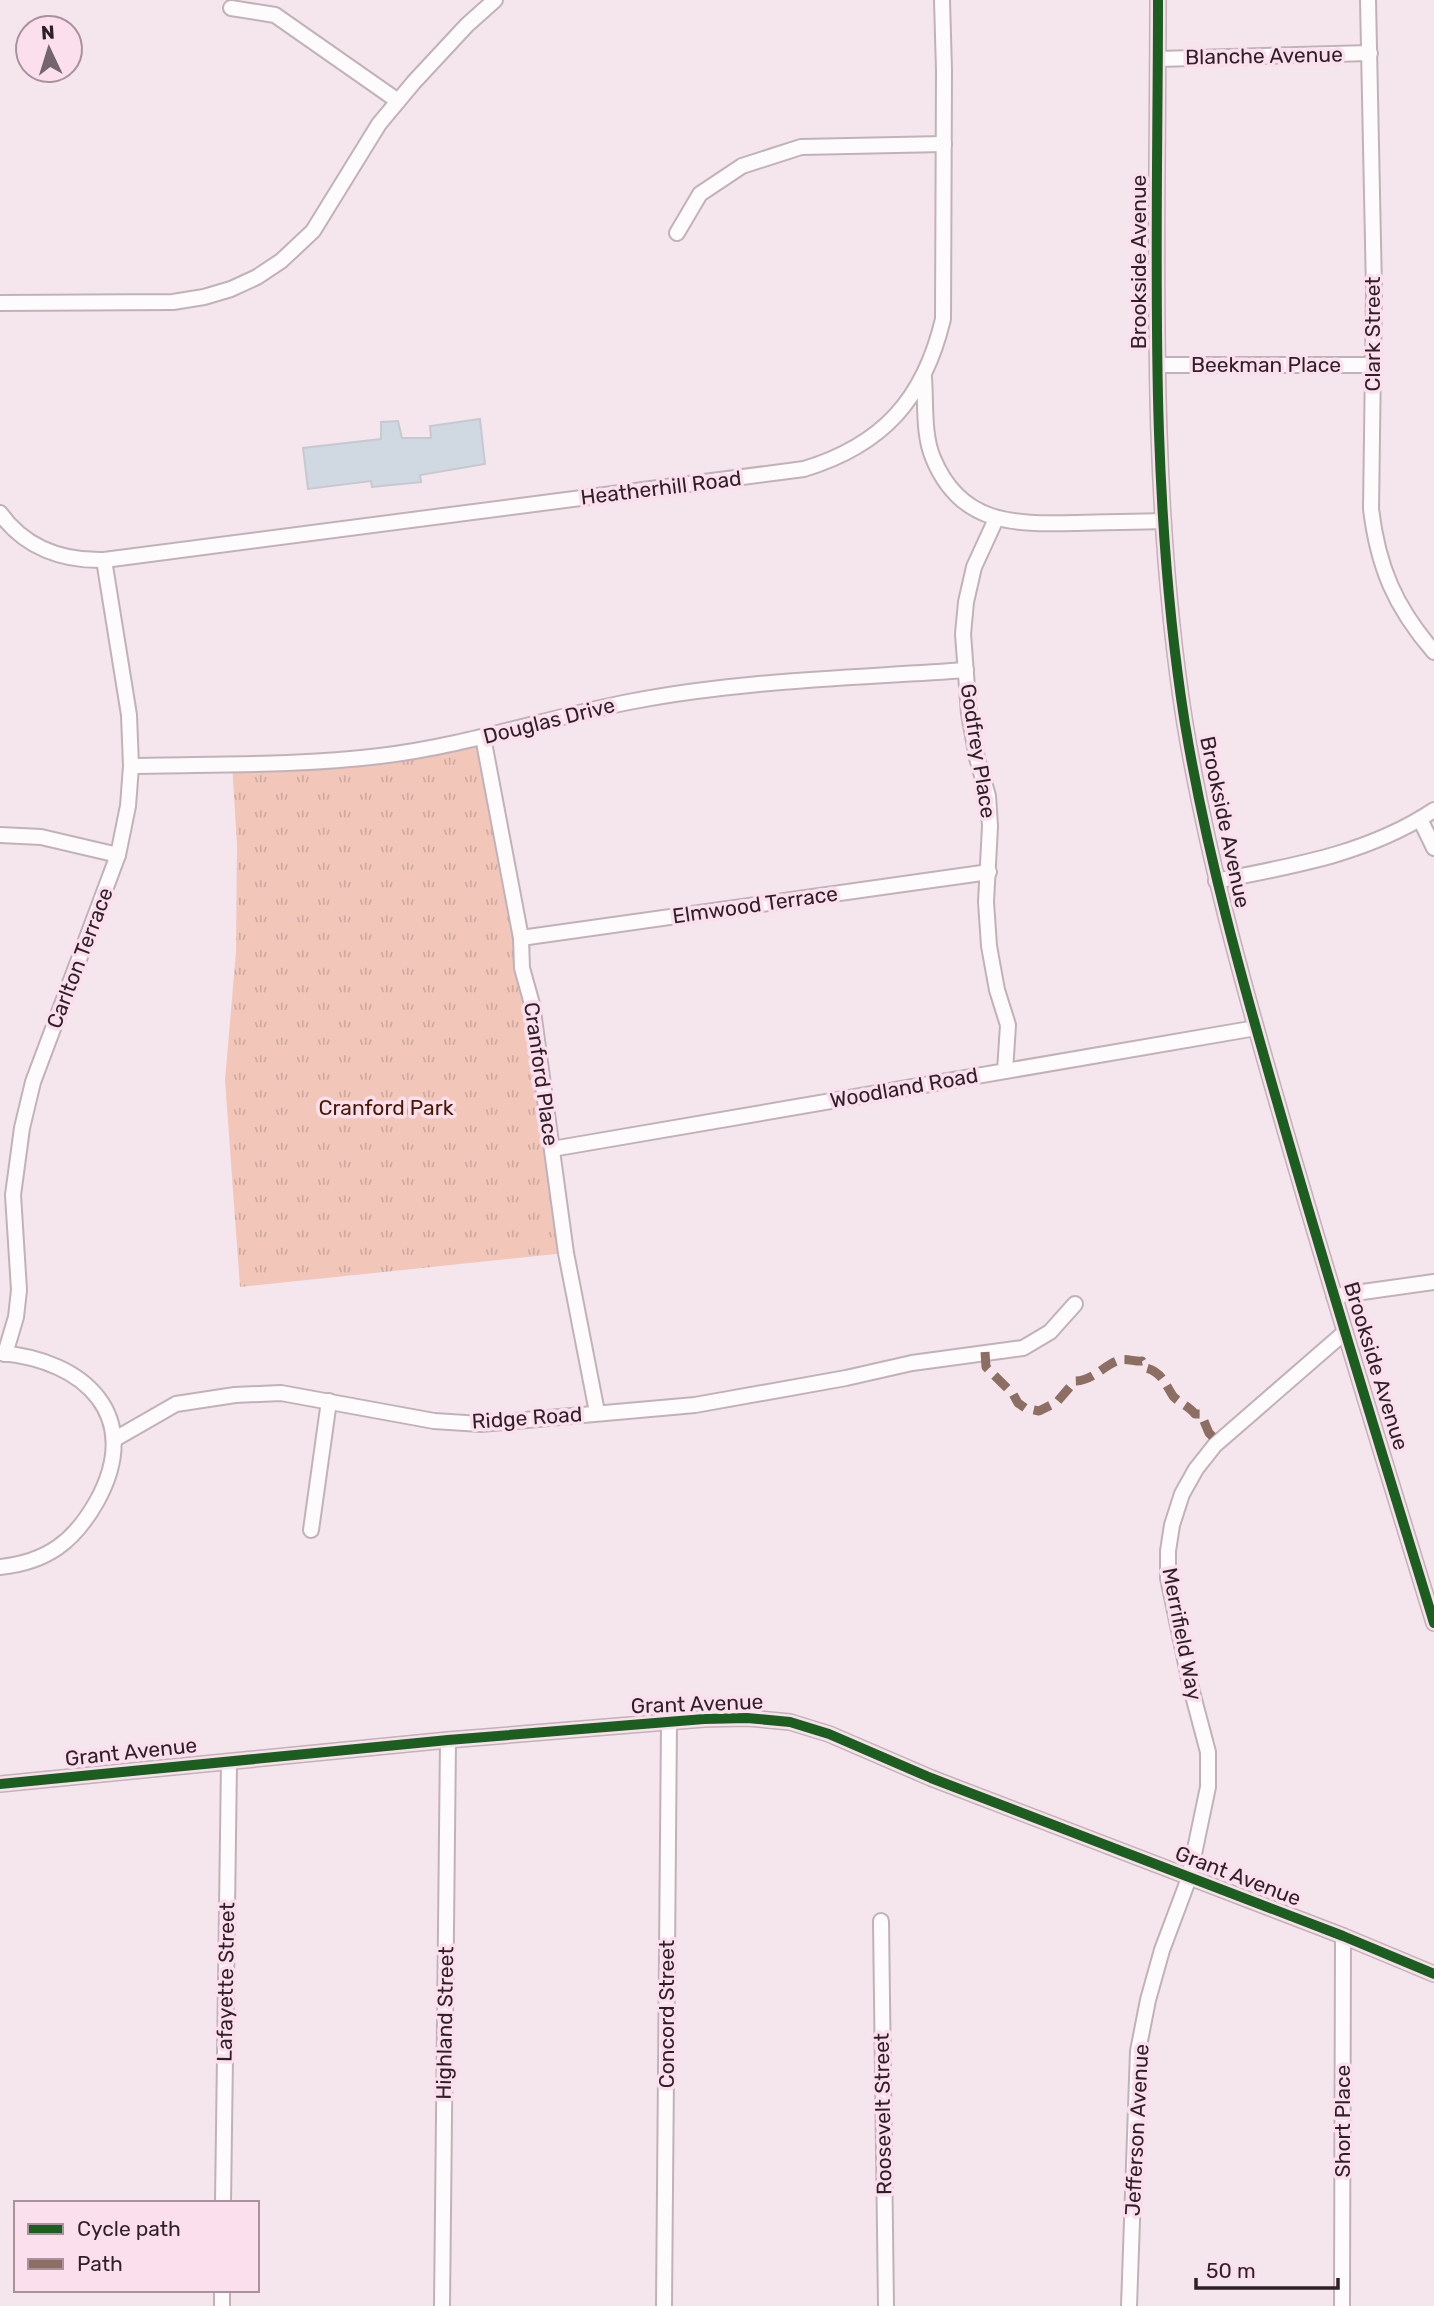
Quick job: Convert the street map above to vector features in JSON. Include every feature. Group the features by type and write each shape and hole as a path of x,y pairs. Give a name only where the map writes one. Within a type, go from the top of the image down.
{"street":[{"path":"0,303 173,302 231,289 257,277 281,261 313,230 379,124 467,26 495,0"},
{"name":"Heatherhill Road","path":"0,513 24,539 44,550 65,558 104,560 804,469 831,461 859,447 884,428 904,407 924,377 936,349 944,308 942,0"},
{"name":"Brookside Avenue","path":"1158,0 1159,365 1163,521 1172,627 1185,720 1216,881 1256,1028 1434,1623"},
{"name":"Clark Street","path":"1368,0 1374,365 1371,509 1383,569 1395,598 1413,627 1434,652"},
{"path":"231,8 275,15 398,101"},
{"name":"Blanche Avenue","path":"1158,58 1370,53"},
{"path":"677,233 700,194 742,166 801,146 944,144"},
{"name":"Beekman Place","path":"1159,365 1374,365"},
{"path":"924,377 927,438 938,467 957,495 975,509 996,519 1021,524 1163,521"},
{"name":"Godfrey Place","path":"996,519 980,550 966,602 964,634 969,714 977,758 988,796 989,872 986,902 989,946 997,990 1008,1025 1005,1071"},
{"name":"Carlton Terrace","path":"3,1354 16,1317 19,1290 13,1195 22,1128 33,1082 118,855 128,806 131,766 129,715 104,560"},
{"name":"Douglas Drive","path":"131,766 322,762 381,756 483,737 566,715 706,690 966,670"},
{"name":"Cranford Place","path":"483,737 521,938 522,968 532,1004 566,1253 597,1412"},
{"path":"1216,881 1322,860 1366,846 1434,810"},
{"path":"1420,819 1434,848"},
{"path":"0,835 41,837 118,855"},
{"name":"Elmwood Terrace","path":"521,938 989,872"},
{"name":"Woodland Road","path":"552,1149 1256,1028"},
{"path":"1334,1296 1434,1282"},
{"name":"Ridge Road","path":"115,1438 176,1404 235,1395 281,1392 434,1421 481,1424 597,1412 660,1410 846,1378 912,1363 1023,1348 1050,1332 1075,1304"},
{"name":"Merrifield Way","path":"1189,1878 1208,1787 1208,1752 1172,1601 1168,1564 1172,1525 1182,1494 1196,1469 1215,1446 1345,1332"},
{"path":"0,1567 40,1559 61,1546 77,1531 104,1488 112,1465 115,1438 109,1416 97,1396 83,1381 64,1368 44,1361 3,1354"},
{"path":"311,1530 329,1401"},
{"name":"Grant Avenue","path":"0,1784 448,1740 669,1722 747,1718 790,1721 829,1734 931,1778 1343,1936 1434,1974"},
{"name":"Concord Street","path":"664,2306 669,1722"},
{"name":"Highland Street","path":"442,2306 448,1740"},
{"name":"Lafayette Street","path":"223,2201 229,1762"},
{"name":"Jefferson Avenue","path":"1129,2306 1138,2051 1162,1950 1189,1878"},
{"name":"Roosevelt Street","path":"881,1921 886,2306"},
{"name":"Short Place","path":"1342,2306 1343,1936"}],"green space":[{"name":"Cranford Park","path":"483,737 566,1253 240,1287 225,1080 236,952 237,845 232,763 381,756"}],"building":[{"path":"480,419 485,464 420,475 421,482 372,487 371,481 308,489 303,448 381,439 381,422 398,421 402,438 431,438 430,426"}],"marked path":[{"path":"985,1352 986,1367 1013,1394 1018,1403 1025,1408 1039,1411 1057,1402 1075,1381 1088,1378 1120,1360 1142,1361 1146,1368 1159,1375 1175,1398 1195,1414 1201,1414 1209,1433 1218,1442"}],"cycle path":[{"path":"1158,0 1157,363 1160,454 1173,635 1185,724 1215,871 1253,1016 1317,1240 1434,1623"},
{"path":"0,1784 448,1740 704,1719 747,1718 790,1722 829,1734 931,1778 1343,1936 1434,1974"}]}
